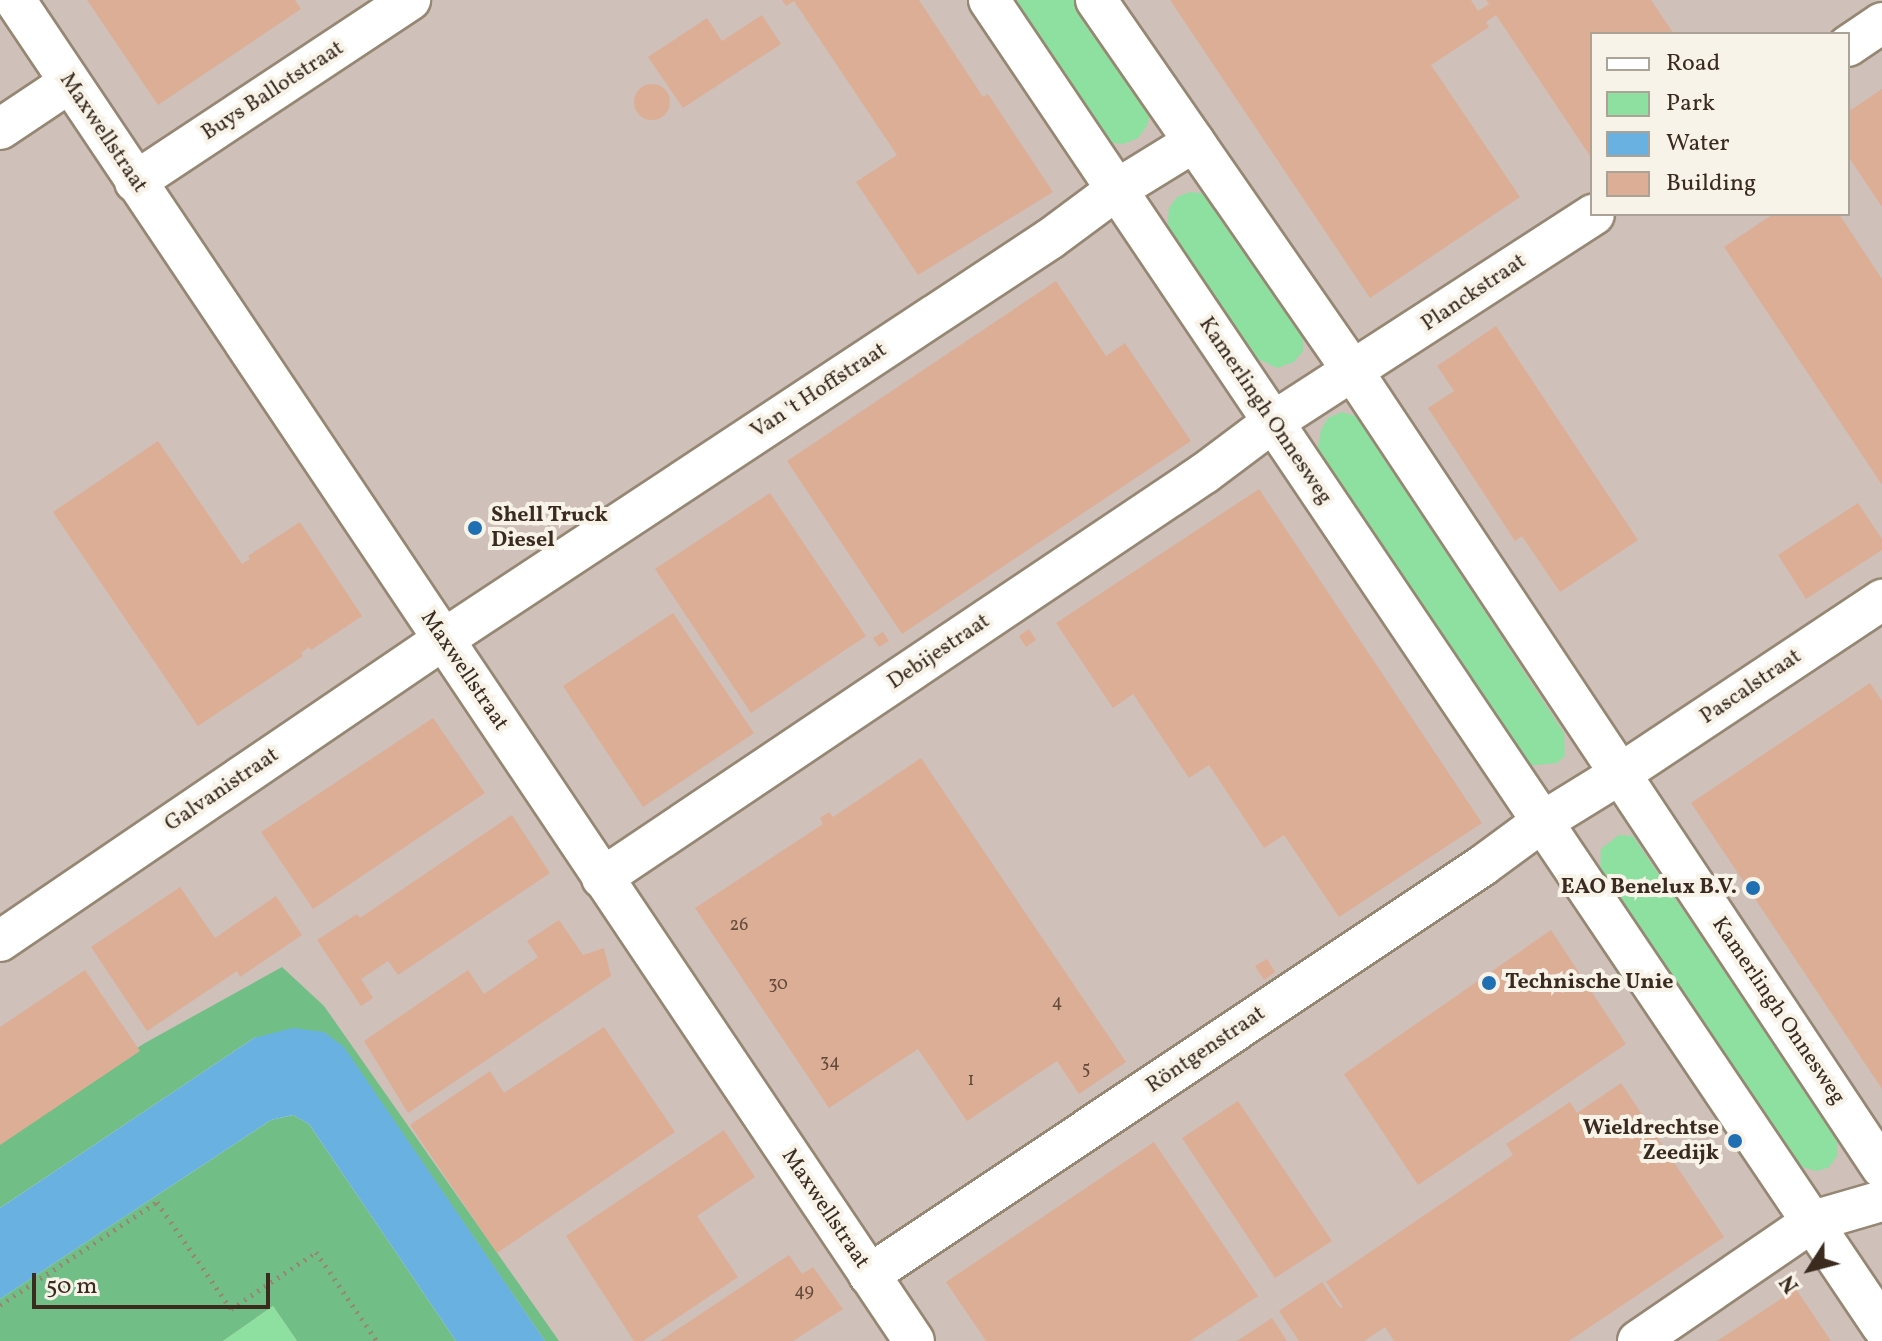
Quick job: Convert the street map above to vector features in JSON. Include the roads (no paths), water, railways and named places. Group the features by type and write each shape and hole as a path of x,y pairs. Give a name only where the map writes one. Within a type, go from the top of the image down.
{"street":[{"name":"Maxwellstraat","path":"15,0 914,1341"},
{"name":"Buys Ballotstraat","path":"135,182 410,0"},
{"name":"Kamerlingh Onnesweg","path":"989,0 1882,1326"},
{"name":"Kamerlingh Onnesweg","path":"1096,0 1354,373 1882,1168"},
{"path":"1850,45 1882,23"},
{"path":"0,129 69,83"},
{"name":"Van 't Hoffstraat","path":"444,639 1050,239 1116,190 1194,142"},
{"name":"Planckstraat","path":"1273,422 1354,373 1591,216"},
{"name":"Debijestraat","path":"602,878 1205,473 1273,422"},
{"name":"Pascalstraat","path":"1620,774 1882,600"},
{"name":"Galvanistraat","path":"0,941 444,639"},
{"path":"1542,822 1620,774"},
{"name":"Röntgenstraat","path":"869,1275 1469,875 1542,822"},
{"path":"1638,1341 1813,1221 1882,1201"}],"water":[{"path":"293,1028 324,1032 344,1047 545,1341 456,1341 309,1124 293,1115 271,1120 0,1299 0,1208 254,1038"}],"place":[{"name":"Shell Truck Diesel","path":"475,528"},
{"name":"EAO Benelux B.V.","path":"1753,888"},
{"name":"Technische Unie","path":"1489,983"},
{"name":"Wieldrechtse Zeedijk","path":"1735,1141"}]}
